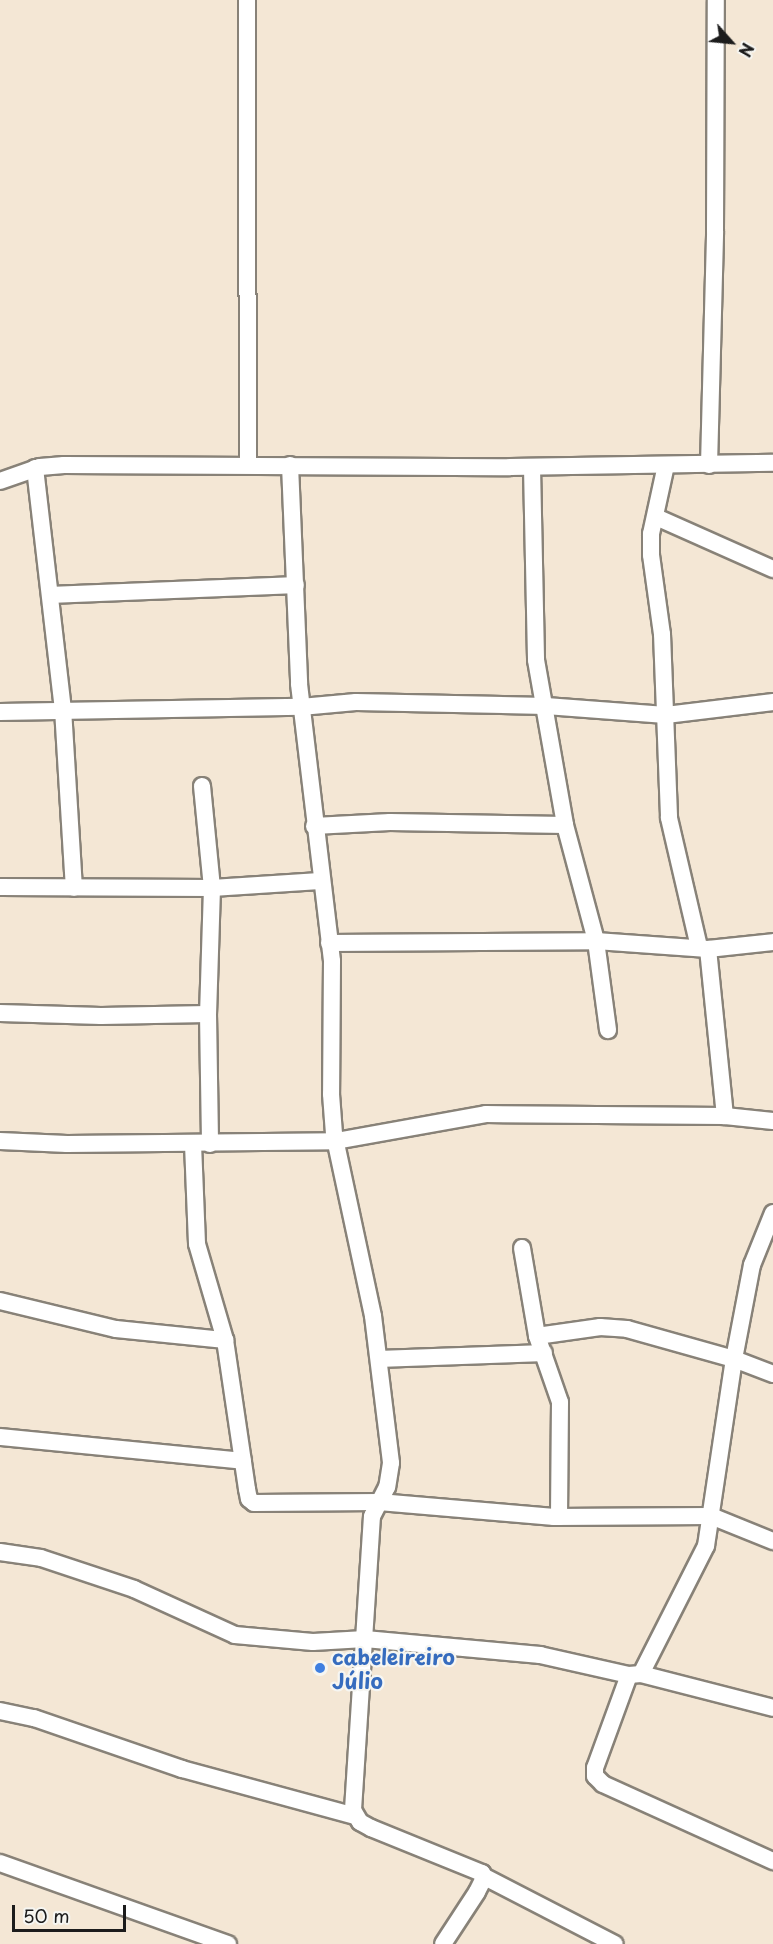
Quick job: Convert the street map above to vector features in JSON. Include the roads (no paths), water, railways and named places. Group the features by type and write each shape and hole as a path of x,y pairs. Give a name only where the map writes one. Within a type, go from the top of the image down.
{"street":[{"path":"247,0 248,464"},
{"path":"709,465 715,231 716,0"},
{"path":"0,481 35,468 64,465 532,467 773,464"},
{"path":"290,465 301,706 320,881 332,962 331,1094 336,1141 373,1316 391,1463 387,1487 372,1516 353,1802 355,1816 371,1828 474,1868 483,1876 615,1944"},
{"path":"666,465 651,534 651,555 662,634 669,818 704,948 725,1116"},
{"path":"532,467 536,660 546,706 565,825 596,941 608,1030"},
{"path":"35,468 63,710 74,888"},
{"path":"656,517 773,569"},
{"path":"51,595 296,585"},
{"path":"0,712 301,706 357,702 546,706 666,715 773,702"},
{"path":"202,786 213,888 208,1014 210,1144"},
{"path":"314,826 390,822 565,825"},
{"path":"0,887 213,888 320,881"},
{"path":"329,943 596,941 704,948 773,942"},
{"path":"0,1013 101,1016 208,1014"},
{"path":"0,1141 68,1144 210,1144 336,1141 486,1114 725,1116 773,1121"},
{"path":"193,1144 197,1244 225,1340 249,1499 254,1503 379,1502 559,1517 711,1516 773,1541"},
{"path":"773,1213 752,1265 734,1359 706,1546 692,1579 635,1675 595,1768 595,1776 603,1784 773,1861"},
{"path":"522,1248 537,1336 560,1401 559,1517"},
{"path":"0,1301 116,1329 225,1340"},
{"path":"537,1336 600,1327 627,1329 734,1359 773,1374"},
{"path":"379,1359 544,1353"},
{"path":"0,1437 243,1461"},
{"path":"0,1552 41,1558 134,1589 235,1635 313,1642 365,1639 540,1655 773,1708"},
{"path":"0,1711 33,1718 182,1769 355,1816"},
{"path":"0,1863 228,1944"},
{"path":"443,1944 477,1892 483,1876"}],"place":[{"name":"cabeleireiro Júlio","path":"320,1668"}]}
